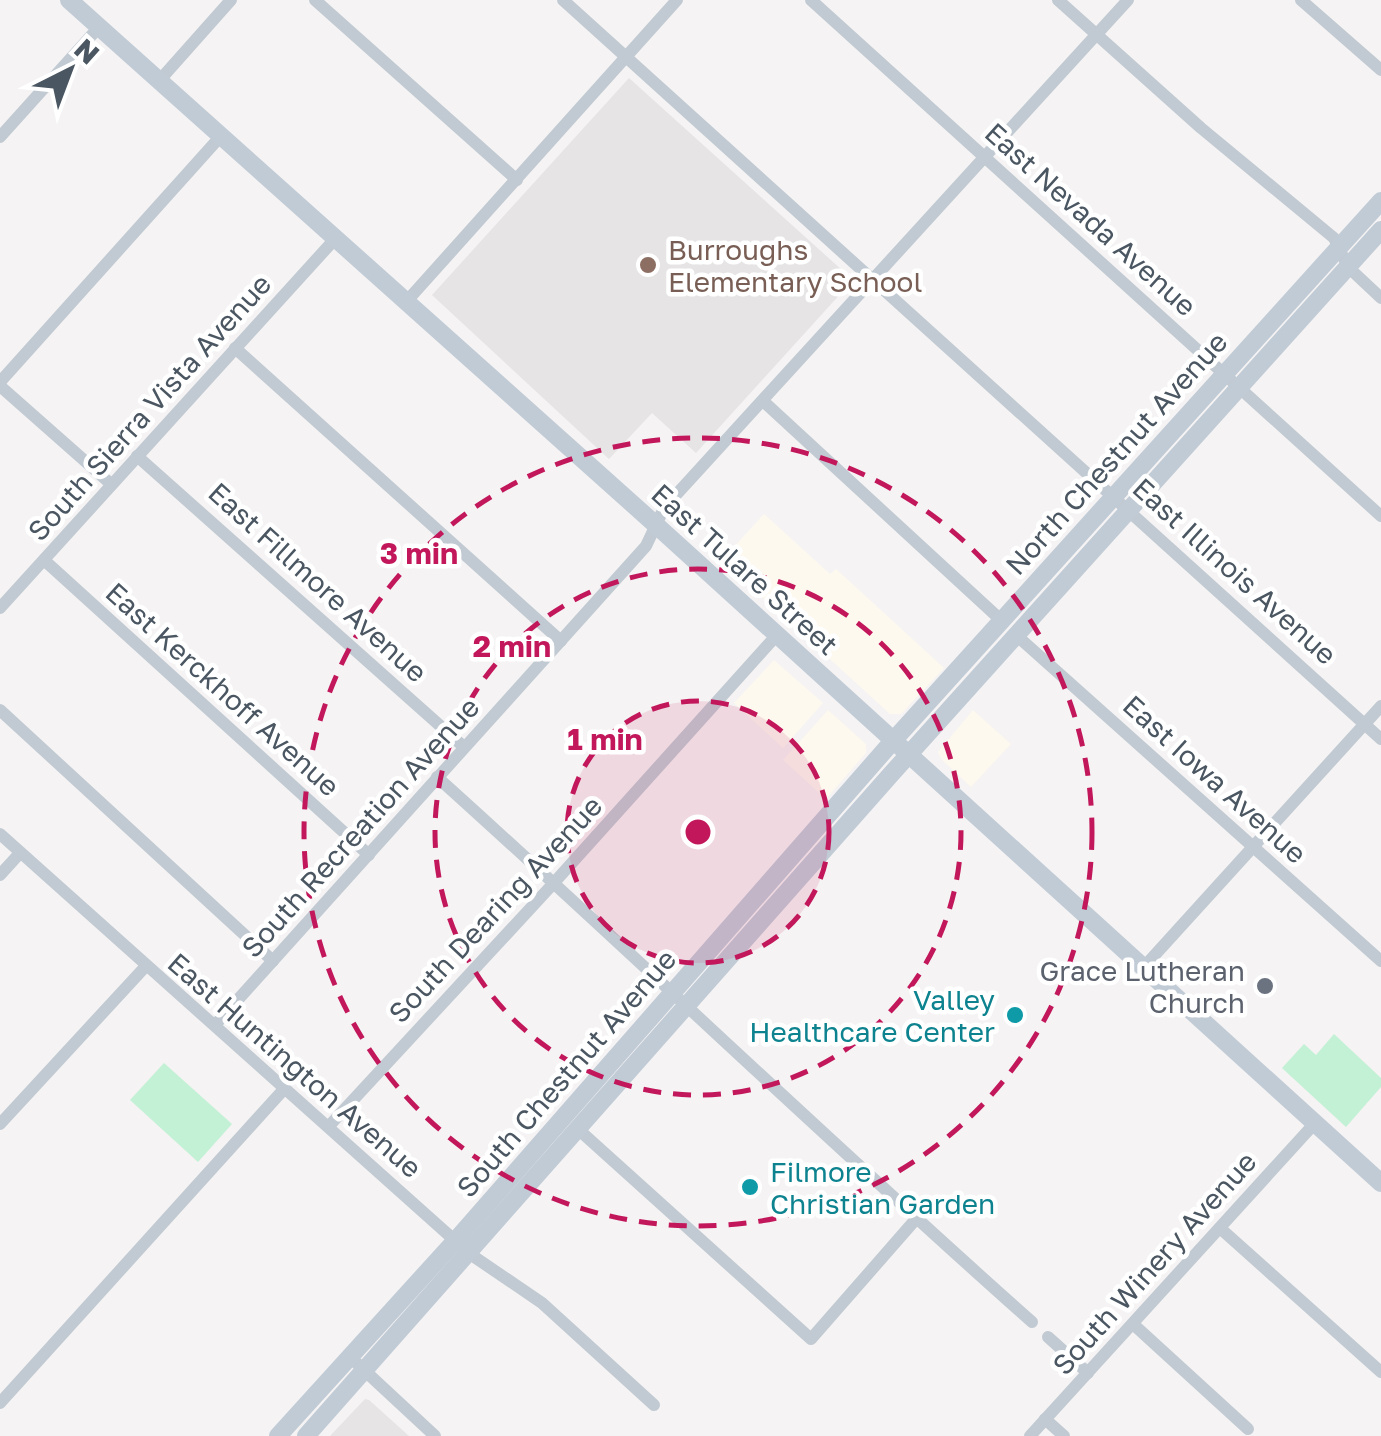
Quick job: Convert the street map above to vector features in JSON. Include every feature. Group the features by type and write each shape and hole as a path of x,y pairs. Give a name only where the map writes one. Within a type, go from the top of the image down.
{"main road":[{"name":"East Tulare Street","path":"69,0 1381,1182"},
{"name":"North Chestnut Avenue","path":"892,742 1381,201"},
{"name":"North Chestnut Avenue","path":"908,756 1381,230"},
{"path":"1016,634 1015,623 1051,580 1058,559"},
{"name":"South Chestnut Avenue","path":"278,1436 456,1240 892,742"},
{"name":"South Chestnut Avenue","path":"306,1436 908,756"}],"street":[{"path":"159,80 231,0"},
{"path":"315,0 517,180"},
{"name":"East Illinois Avenue","path":"564,0 1381,738"},
{"path":"406,302 677,0"},
{"name":"East Nevada Avenue","path":"812,0 1381,516"},
{"path":"1058,0 1201,128 1334,238 1348,268 1381,298"},
{"name":"South Recreation Avenue","path":"216,1024 646,546 664,508 1128,0"},
{"path":"1301,0 1381,70"},
{"path":"0,137 99,28"},
{"path":"111,484 0,384 220,136"},
{"name":"South Sierra Vista Avenue","path":"0,608 334,240"},
{"path":"235,348 561,641"},
{"path":"762,400 1002,621"},
{"name":"East Fillmore Avenue","path":"137,456 464,746"},
{"name":"East Kerckhoff Avenue","path":"44,560 369,855"},
{"name":"East Iowa Avenue","path":"1016,634 1381,960"},
{"name":"South Dearing Avenue","path":"329,1126 776,636"},
{"path":"1143,968 1381,706"},
{"path":"0,710 274,961"},
{"path":"437,777 1032,1322"},
{"name":"East Huntington Avenue","path":"0,834 470,1254 542,1303 654,1405"},
{"path":"0,875 20,853"},
{"path":"0,1124 145,967"},
{"path":"0,1403 285,1088"},
{"name":"South Winery Avenue","path":"1030,1436 1315,1123"},
{"path":"579,1130 811,1339 916,1219"},
{"path":"1222,1229 1381,1372"},
{"path":"1133,1324 1248,1429"},
{"path":"1048,1336 1088,1372"},
{"path":"350,1357 435,1436"},
{"path":"1045,1419 1064,1436"}],"shaded area":[{"name":"Burroughs Elementary School","path":"629,78 853,280 696,453 652,413 609,459 432,295"},
{"path":"764,514 830,574 836,569 944,668 901,714 890,714 722,560"},
{"path":"774,660 823,703 783,748 734,703"},
{"path":"828,710 866,744 866,753 826,799 783,760"},
{"path":"973,710 1011,744 971,787 938,752"},
{"path":"365,1399 369,1400 409,1436 330,1436"}],"green space":[{"path":"1334,1034 1381,1078 1381,1087 1346,1127 1282,1068 1304,1044 1316,1055"},
{"path":"164,1063 232,1124 198,1162 130,1100"}],"place":[{"name":"Burroughs Elementary School","path":"648,265"},
{"name":"Grace Lutheran Church","path":"1265,986"},
{"name":"Valley Healthcare Center","path":"1015,1015"},
{"name":"Filmore Christian Garden","path":"750,1187"}]}
